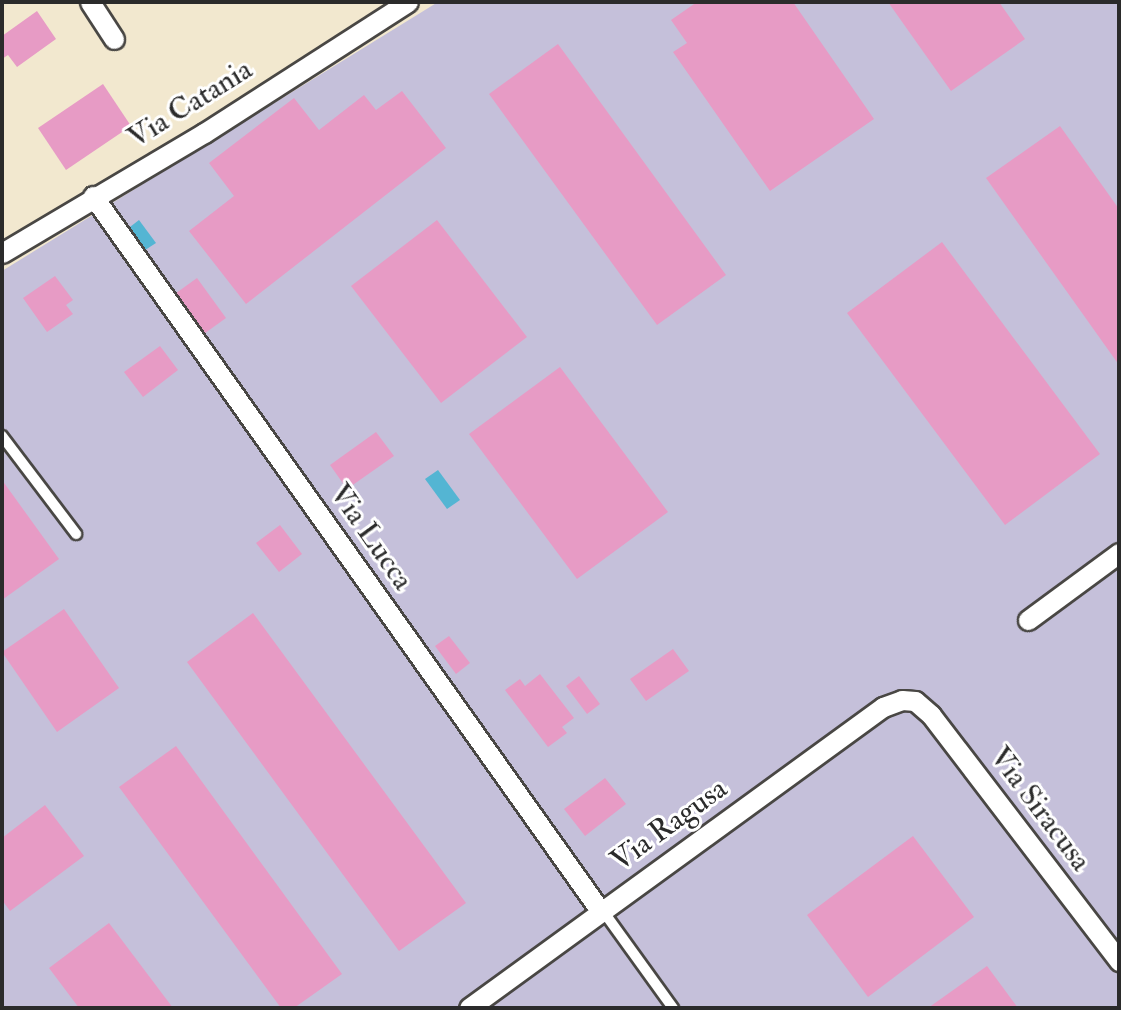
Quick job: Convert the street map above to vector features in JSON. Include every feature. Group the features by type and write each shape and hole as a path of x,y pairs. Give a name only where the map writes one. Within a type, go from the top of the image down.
{"street":[{"path":"90,2 114,39"},
{"name":"Via Catania","path":"2,253 93,196 212,128 408,2"},
{"name":"Via Lucca","path":"93,196 602,912"},
{"path":"1028,620 1119,553"},
{"name":"Via Ragusa","path":"469,1008 883,707 909,700"},
{"name":"Via Siracusa","path":"909,700 931,715 1119,961"}],"lane":[{"path":"2,436 76,534"},
{"name":"Via Lucca","path":"602,912 673,1008"}],"shaded area":[{"path":"438,2 1119,2 1119,1008 2,1008 2,271"}],"water":[{"path":"139,220 156,243 142,252 126,230"},
{"path":"438,470 460,500 447,509 425,479"}],"building":[{"path":"697,2 793,2 874,119 770,191 673,52 687,43 671,20"},
{"path":"888,2 999,2 1025,39 951,91"},
{"path":"37,11 56,39 17,67 8,55 2,59 2,36"},
{"path":"558,44 726,275 657,325 489,94"},
{"path":"103,84 131,126 66,170 38,128"},
{"path":"402,91 446,148 246,304 189,231 234,196 209,163 294,98 319,130 364,95 376,110"},
{"path":"1060,126 1119,209 1119,365 986,178"},
{"path":"437,220 527,337 441,403 351,286"},
{"path":"942,242 1100,454 1005,525 847,313"},
{"path":"55,276 73,300 66,305 73,314 47,332 23,298"},
{"path":"197,278 226,318 201,336 172,296"},
{"path":"160,346 178,370 143,397 124,372"},
{"path":"560,367 668,512 577,579 469,434"},
{"path":"376,432 394,456 347,489 330,465"},
{"path":"2,480 59,559 2,600"},
{"path":"280,525 302,554 279,572 256,543"},
{"path":"64,609 119,688 57,732 2,652"},
{"path":"253,613 466,903 399,951 187,662"},
{"path":"449,636 470,663 456,674 435,646"},
{"path":"673,649 689,671 646,701 630,679"},
{"path":"540,674 574,718 562,727 567,733 548,747 505,690 520,679 525,686"},
{"path":"579,676 600,704 587,714 566,686"},
{"path":"176,746 342,974 294,1008 281,1008 119,787"},
{"path":"605,778 626,804 585,836 564,809"},
{"path":"45,805 84,856 10,911 2,900 2,838"},
{"path":"913,836 974,917 868,997 807,915"},
{"path":"109,923 173,1008 79,1008 49,968"},
{"path":"987,966 1018,1008 928,1008"}]}
